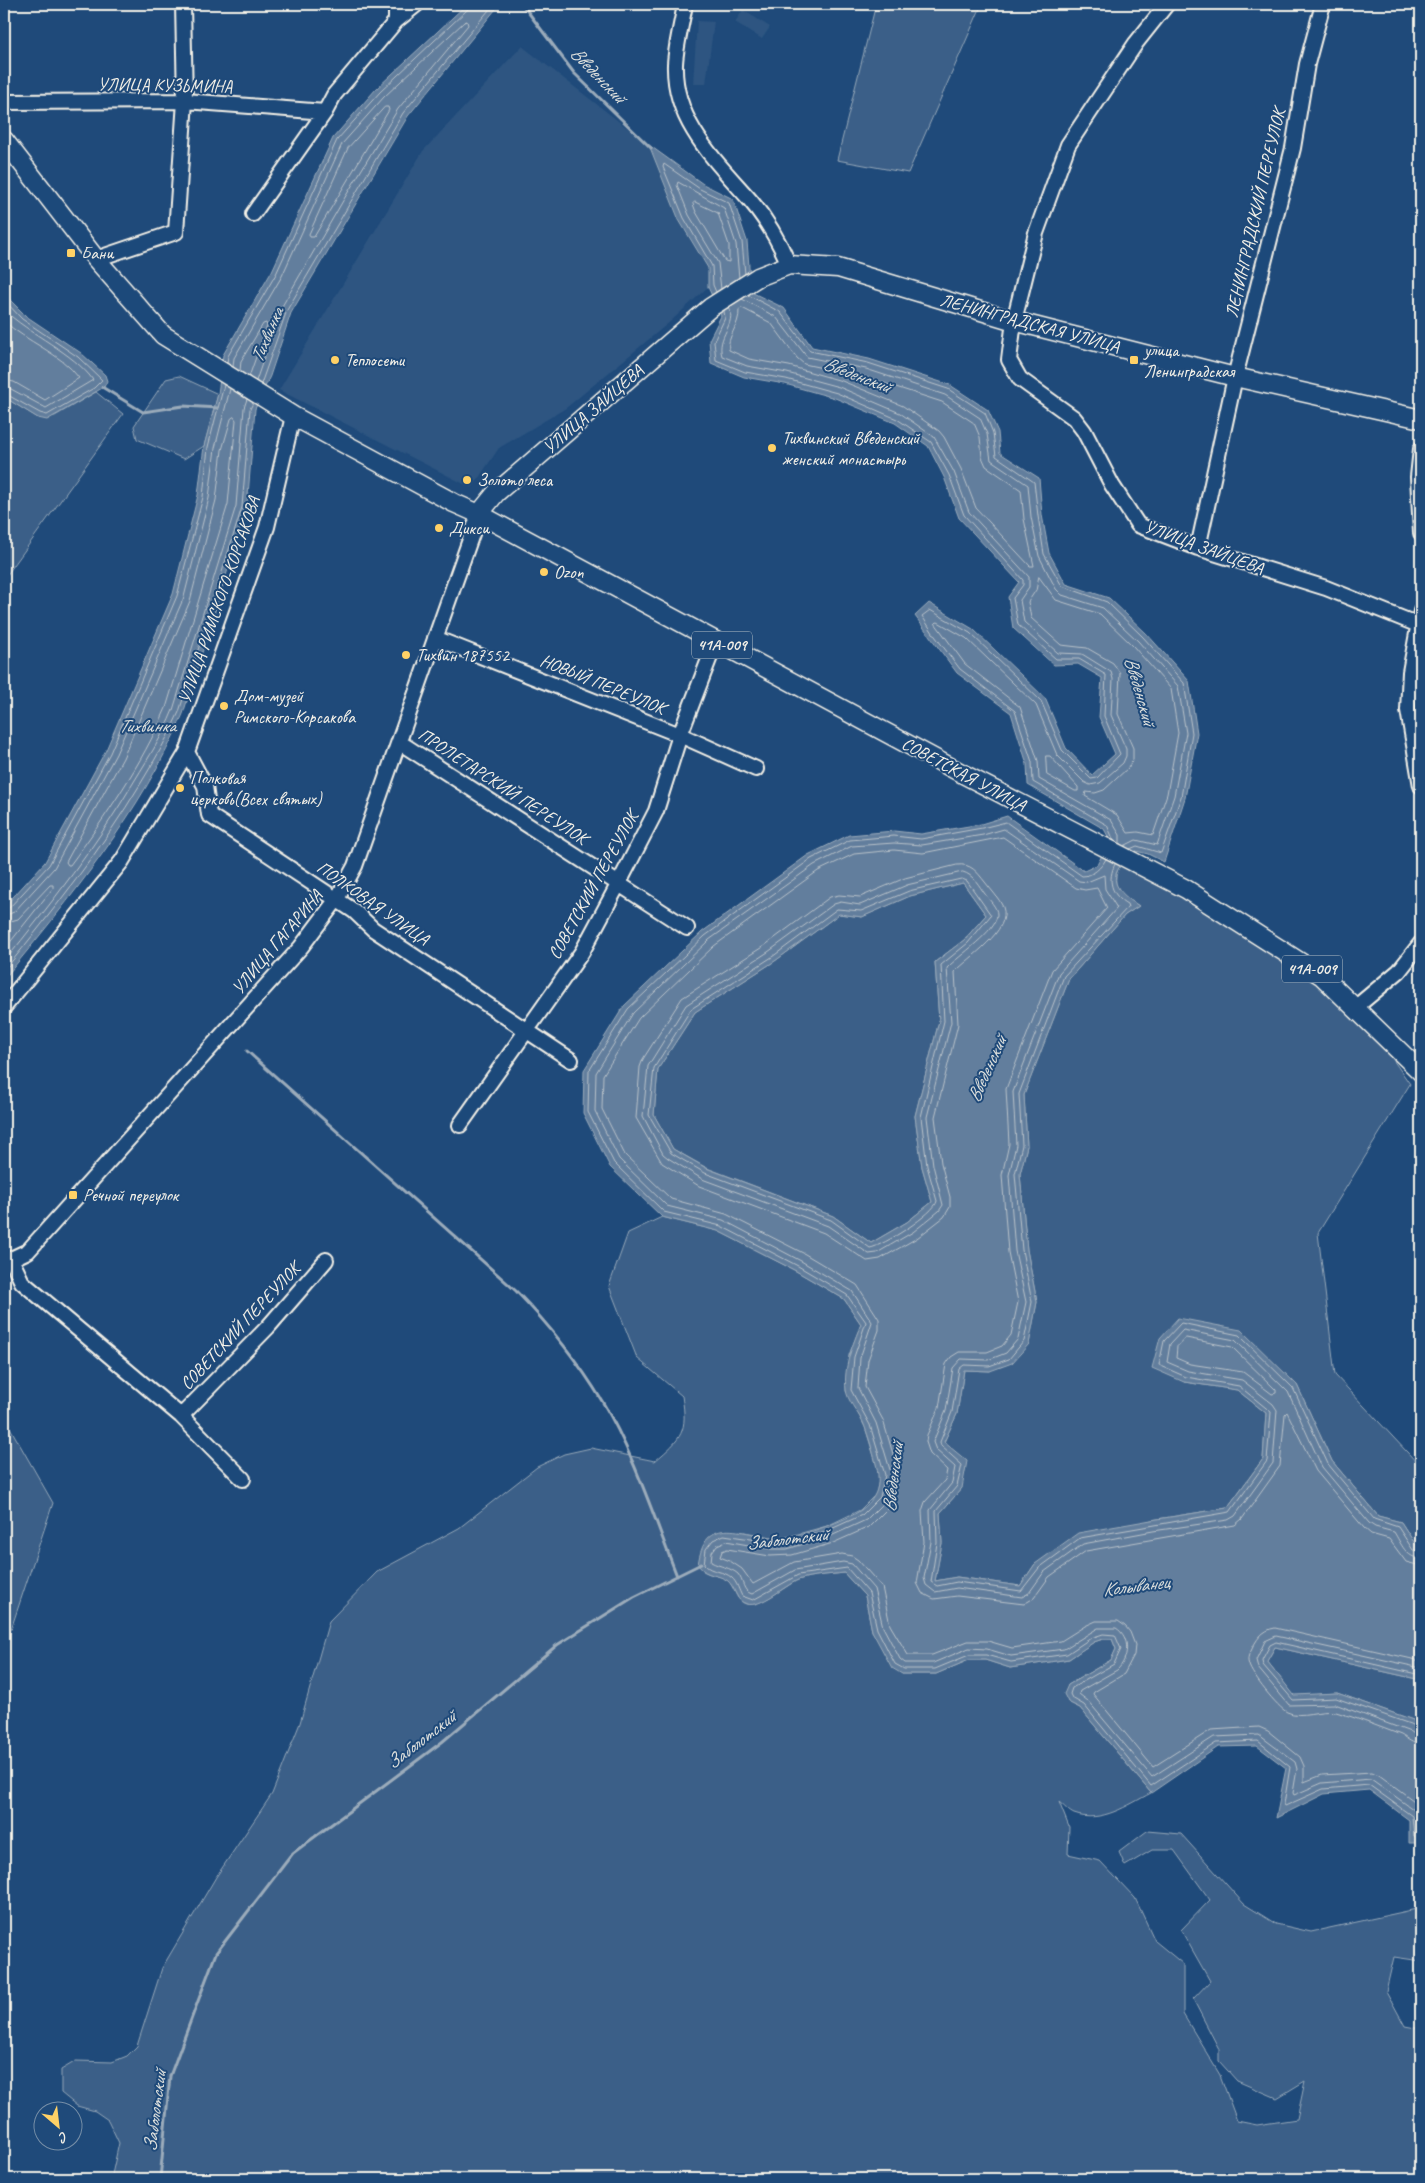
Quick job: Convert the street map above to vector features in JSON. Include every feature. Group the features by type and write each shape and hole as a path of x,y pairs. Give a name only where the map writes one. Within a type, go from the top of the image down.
{"main road":[{"path":"4,140 96,259"},
{"name":"41А-009","path":"96,259 163,335 293,416 454,503 480,514"},
{"name":"ЛЕНИНГРАДСКАЯ УЛИЦА","path":"758,276 788,265 838,268 1014,321 1235,377 1421,419"},
{"name":"УЛИЦА ЗАЙЦЕВА","path":"480,514 496,493 711,307 758,276"},
{"name":"СОВЕТСКАЯ УЛИЦА","path":"480,514 1106,849 1186,889 1322,976 1421,1072"}],"street":[{"path":"96,259 176,232 185,101 183,4"},
{"path":"396,4 396,21"},
{"path":"252,214 325,112 334,95 396,21 417,4"},
{"path":"685,4 675,64 679,95 684,113 697,139 750,201 774,233 788,265"},
{"name":"УЛИЦА ЗАЙЦЕВА","path":"1167,4 1136,43 1068,144 1036,233 1014,321 1009,360 1020,379 1074,418 1084,431 1112,485 1138,526 1198,548 1326,588 1420,625"},
{"name":"ЛЕНИНГРАДСКИЙ ПЕРЕУЛОК","path":"1198,548 1235,377 1293,148 1307,64 1323,4"},
{"name":"УЛИЦА КУЗЬМИНА","path":"4,102 185,101 325,112"},
{"name":"УЛИЦА РИМСКОГО-КОРСАКОВА","path":"4,1007 122,861 187,752 267,527 293,416"},
{"path":"1421,449 1418,477 1421,533"},
{"name":"УЛИЦА ГАГАРИНА","path":"7,1259 28,1251 301,947 337,900 355,866 480,514"},
{"path":"1421,611 1420,625 1410,672 1408,710 1421,786"},
{"name":"НОВЫЙ ПЕРЕУЛОК","path":"435,638 680,735 756,769"},
{"name":"СОВЕТСКИЙ ПЕРЕУЛОК","path":"460,1125 582,952 619,883 656,811 680,735 716,641"},
{"name":"ПРОЛЕТАРСКИЙ ПЕРЕУЛОК","path":"399,742 686,928"},
{"name":"ПОЛКОВАЯ УЛИЦА","path":"187,752 205,786 209,815 354,911 373,928 571,1060"},
{"path":"1356,1007 1399,971 1421,943"},
{"path":"7,1259 22,1282 181,1416 243,1478"},
{"name":"СОВЕТСКИЙ ПЕРЕУЛОК","path":"181,1416 268,1327 326,1260"}],"shaded area":[{"path":"876,4 982,4 908,173 837,160"},
{"path":"743,10 770,27 762,39 735,22"},
{"path":"697,21 714,22 706,84 693,84"},
{"path":"522,46 649,145 679,220 708,268 708,287 671,321 566,408 499,448 472,488 279,390 423,151"},
{"path":"179,376 218,394 204,446 184,459 137,439 134,426 166,379"},
{"path":"96,392 123,414 4,579 4,397 38,418 55,416"},
{"path":"1125,859 1356,1007 1410,1084 1318,1233 1335,1375 1421,1467 1421,1547 1417,1547 1401,1522 1378,1516 1332,1461 1297,1385 1184,1382 1237,1390 1266,1413 1263,1459 1227,1508 1151,1520 1035,1564 1020,1586 957,1577 935,1581 942,1543 940,1513 962,1488 944,1442 957,1414 964,1370 990,1371 1029,1344 1037,1302 1027,1250 1020,1174 1027,1146 1024,1095 1069,979 1125,915 1139,906 1124,897 1117,887 1117,872"},
{"path":"963,883 986,915 964,940 935,962 939,1021 915,1116 922,1167 932,1202 907,1222 871,1243 833,1216 707,1168 673,1149 654,1115 658,1069 695,1012 775,961 839,914 862,917 910,896"},
{"path":"662,1217 718,1231 796,1271 844,1299 861,1324 849,1355 846,1391 865,1427 880,1476 876,1494 860,1510 827,1526 787,1537 772,1537 739,1531 703,1571 727,1580 740,1601 746,1604 765,1600 803,1578 844,1573 865,1596 872,1631 902,1674 936,1674 969,1660 985,1660 1010,1668 1069,1659 1094,1642 1112,1639 1116,1649 1111,1660 1068,1685 1068,1702 1080,1708 1151,1793 1124,1808 1094,1817 1074,1814 1059,1802 1069,1827 1068,1854 1100,1861 1135,1898 1155,1941 1183,1964 1183,2014 1220,2075 1237,2121 1257,2125 1297,2119 1305,2081 1277,2098 1237,2081 1219,2061 1219,2049 1193,1999 1210,1981 1181,1930 1210,1900 1174,1850 1152,1850 1125,1866 1119,1852 1147,1831 1181,1834 1244,1904 1276,1924 1311,1932 1421,1908 1421,1961 1394,1957 1386,1991 1405,2026 1421,2029 1421,2179 111,2179 119,2143 108,2120 95,2111 82,2107 82,2100 70,2100 61,2093 61,2070 76,2061 112,2062 127,2056 137,2046 162,1968 216,1877 272,1794 300,1723 329,1621 377,1572 459,1528 537,1467 564,1454 591,1448 655,1461 677,1440 681,1433 684,1418 682,1396 637,1358 609,1286 628,1233"},
{"path":"4,1417 53,1503 4,1650"},
{"path":"1275,1647 1421,1680 1421,1727 1413,1720 1337,1693 1294,1696 1267,1661"}],"water":[{"name":"Тихвинка","path":"467,4 500,4 408,116 291,313 270,376 255,409 247,508 183,714 167,750 126,819 103,852 4,979 4,907 45,862 106,750 173,594 198,495 204,446 218,394 223,355 272,271 333,138 376,89"},
{"name":"Колыванец","path":"649,145 703,184 733,199 747,241 751,292 784,308 812,347 869,359 950,385 988,410 998,432 1000,453 1039,478 1042,515 1049,553 1066,584 1109,598 1146,633 1189,681 1197,733 1185,798 1164,862 1148,854 1136,851 1120,866 1116,873 1115,880 1117,886 1129,899 1139,906 1125,915 1069,979 1024,1095 1027,1146 1020,1174 1027,1250 1037,1302 1029,1344 1012,1363 990,1371 964,1370 957,1414 944,1442 967,1461 962,1488 940,1513 942,1543 935,1581 957,1577 1020,1586 1035,1564 1078,1533 1227,1508 1263,1459 1266,1413 1237,1390 1184,1382 1152,1368 1160,1338 1178,1318 1241,1330 1297,1385 1332,1461 1378,1516 1401,1522 1417,1547 1421,1547 1421,1680 1275,1647 1267,1661 1294,1695 1337,1693 1413,1720 1421,1727 1421,1843 1409,1843 1409,1820 1369,1790 1324,1794 1276,1818 1286,1768 1257,1746 1218,1747 1151,1793 1080,1708 1068,1702 1064,1694 1068,1685 1111,1660 1116,1649 1112,1639 1094,1642 1069,1659 1010,1668 985,1660 969,1660 936,1674 902,1674 892,1668 872,1631 865,1596 844,1573 803,1578 766,1600 747,1604 740,1600 728,1581 705,1572 698,1565 703,1547 710,1536 720,1531 731,1530 772,1537 794,1536 814,1531 846,1518 861,1510 874,1496 878,1482 875,1458 862,1420 847,1394 845,1381 847,1364 861,1324 844,1299 796,1271 718,1231 662,1217 610,1167 583,1113 584,1070 624,1006 702,932 808,855 849,835 894,831 921,834 981,824 1007,816 1084,871 1097,865 1110,840 1104,829 1028,785 1027,764 1011,713 957,673 915,616 929,603 973,629 1045,698 1066,748 1092,775 1115,754 1099,717 1102,678 1078,664 1054,665 1013,628 1008,597 1019,582 959,518 944,477 928,446 895,423 835,398 785,384 744,377 711,363 709,340 721,316 708,287 708,268 679,220","holes":["963,883 986,915 964,940 935,962 939,1021 915,1116 922,1167 932,1202 907,1222 871,1243 833,1216 706,1168 673,1149 654,1115 658,1069 695,1012 775,961 839,914 862,917 910,896"]},
{"path":"4,291 26,316 81,353 105,375 107,381 104,387 47,420 38,418 4,397"}],"waterway":[{"name":"Введенский","path":"522,4 574,73 651,148"},
{"path":"102,387 143,412 183,406 218,408"},
{"path":"247,1051 516,1291 540,1316 573,1357 613,1421 643,1487 677,1576"},
{"name":"Заболотский","path":"160,2179 170,2076 216,1953 293,1853 442,1742 557,1645 634,1597 701,1564"}],"place":[{"name":"Бани","path":"71,253"},
{"name":"Теплосети","path":"335,360"},
{"name":"улица Ленинградская","path":"1134,360"},
{"name":"Тихвинский Введенский женский монастырь","path":"772,448"},
{"name":"Золото леса","path":"467,480"},
{"name":"Дикси","path":"439,528"},
{"name":"Ozon","path":"544,572"},
{"name":"Тихвин 187552","path":"406,655"},
{"name":"Дом-музей Римского-Корсакова","path":"224,706"},
{"name":"Полковая церковь(Всех святых)","path":"180,788"},
{"name":"Речной переулок","path":"73,1195"}]}
